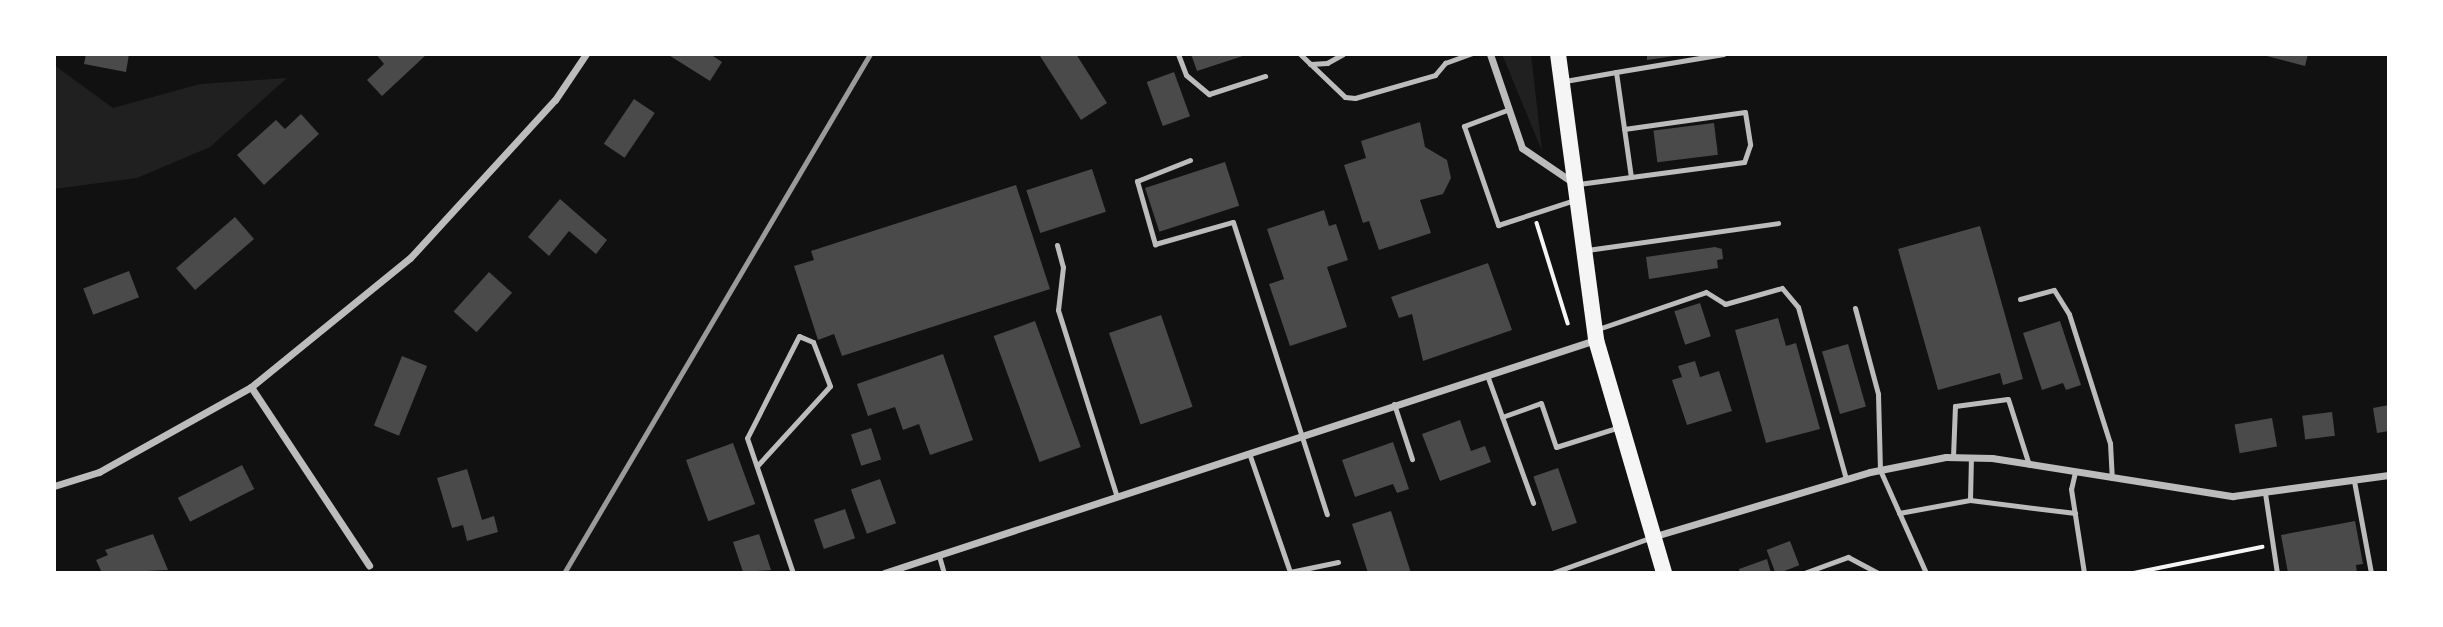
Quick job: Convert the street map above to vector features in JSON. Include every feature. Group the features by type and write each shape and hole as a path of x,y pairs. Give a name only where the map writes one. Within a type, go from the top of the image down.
{"main road":[{"path":"1558,54 1596,335 1664,573"}],"street":[{"path":"54,486 99,472 251,387 410,258 555,100 586,54"},
{"path":"1490,54 1522,148 1577,192"},
{"path":"884,573 1487,375 1596,335"},
{"path":"251,387 369,565"},
{"path":"1653,537 1846,479 1953,457 2029,465 2232,496 2389,475"}],"lane":[{"path":"1178,54 1186,75 1209,94 1265,76"},
{"path":"1300,54 1345,97 1355,98 1435,75 1445,64 1470,54"},
{"path":"1310,64 1326,63 1343,54"},
{"path":"1562,81 1723,54"},
{"path":"1616,72 1631,177"},
{"path":"1507,110 1464,126 1498,225 1534,213 1577,192 1631,177 1744,162 1750,145 1745,112 1624,129"},
{"path":"1190,160 1137,181 1155,244 1233,222 1327,514"},
{"path":"1585,250 1778,223"},
{"path":"1057,245 1063,267 1058,310 1117,497"},
{"path":"1596,335 1706,292 1724,304 1782,288 1798,307 1846,479"},
{"path":"2020,299 2054,290 2069,314 2110,443 2112,478"},
{"path":"1855,308 1878,394 1880,470 1926,573"},
{"path":"757,466 830,386 813,342 799,336 747,438 793,573"},
{"path":"1487,375 1532,503"},
{"path":"1953,457 1955,407 2008,399 2029,465"},
{"path":"1502,417 1541,403 1556,447 1621,427"},
{"path":"1394,404 1412,459"},
{"path":"1249,453 1290,572 1338,562"},
{"path":"1970,500 1971,457"},
{"path":"2075,472 2075,513 2084,573"},
{"path":"2354,481 2371,573"},
{"path":"2265,493 2277,573"},
{"path":"1899,513 1970,500 2075,513"},
{"path":"1552,573 1653,537"},
{"path":"939,556 944,573"},
{"path":"1804,573 1848,557 1868,563 1878,573"}],"path":[{"path":"1534,213 1568,323"},
{"path":"2134,573 2273,545"}],"shaded area":[{"path":"1502,54 1531,54 1542,151"},
{"path":"54,65 113,108 200,84 287,78 210,147 137,178 54,189"}],"building":[{"path":"86,54 129,54 126,72 84,64"},
{"path":"376,54 427,54 382,96 367,80 384,64"},
{"path":"667,54 710,54 722,62 710,81"},
{"path":"1076,54 1107,103 1081,120 1040,56"},
{"path":"1191,54 1246,54 1246,55 1197,71"},
{"path":"1647,54 1674,54 1674,56 1647,60"},
{"path":"2259,54 2308,54 2305,66"},
{"path":"1174,72 1190,116 1163,126 1147,82"},
{"path":"634,99 655,113 625,158 604,144"},
{"path":"301,114 319,134 264,185 237,155 276,120 285,129"},
{"path":"1420,122 1425,147 1447,160 1451,178 1443,194 1420,200 1431,233 1379,250 1369,221 1363,223 1344,165 1366,158 1361,141"},
{"path":"1714,123 1718,155 1657,162 1653,130"},
{"path":"1225,162 1239,206 1159,232 1145,188"},
{"path":"1092,169 1106,212 1040,233 1026,190"},
{"path":"1016,185 1050,289 842,356 834,334 818,340 794,266 814,260 811,251"},
{"path":"560,199 607,240 596,254 569,231 549,256 528,237"},
{"path":"1324,210 1329,226 1336,224 1348,260 1327,267 1347,327 1290,346 1269,284 1284,279 1267,229"},
{"path":"235,217 254,239 195,290 176,268"},
{"path":"1980,226 2023,379 2003,385 2000,373 1938,390 1898,249"},
{"path":"1715,247 1722,249 1723,259 1717,260 1718,268 1649,279 1646,257"},
{"path":"1488,263 1512,330 1423,361 1412,314 1399,318 1391,297"},
{"path":"129,271 139,297 93,315 83,289"},
{"path":"489,272 512,293 477,332 454,311"},
{"path":"1700,303 1711,336 1685,345 1674,311"},
{"path":"1161,315 1193,407 1141,425 1109,333"},
{"path":"1778,318 1786,346 1796,343 1820,429 1766,443 1735,330"},
{"path":"1035,321 1081,447 1039,462 994,336"},
{"path":"2060,321 2081,385 2066,390 2063,383 2042,390 2023,333"},
{"path":"1848,344 1866,406 1840,414 1822,351"},
{"path":"943,354 973,440 930,455 919,424 903,430 895,407 868,416 857,384"},
{"path":"402,356 427,366 399,436 374,426"},
{"path":"1695,361 1700,377 1719,371 1732,411 1687,425 1672,380 1682,377 1678,366"},
{"path":"2389,405 2389,431 2377,433 2373,408"},
{"path":"2332,412 2335,436 2305,439 2302,416"},
{"path":"2272,418 2277,447 2240,453 2235,425"},
{"path":"1460,420 1471,451 1485,446 1491,462 1440,481 1422,434"},
{"path":"871,428 881,459 861,466 851,434"},
{"path":"1393,442 1409,489 1397,493 1393,484 1355,497 1342,460"},
{"path":"733,443 755,504 708,521 686,460"},
{"path":"242,465 254,489 190,522 178,498"},
{"path":"1558,468 1577,523 1552,531 1533,476"},
{"path":"467,469 482,520 494,516 498,532 467,541 463,525 452,528 437,478"},
{"path":"880,479 896,523 867,534 851,490"},
{"path":"845,509 855,538 824,549 814,520"},
{"path":"1391,511 1411,573 1368,573 1352,524"},
{"path":"2355,521 2363,564 2356,565 2357,573 2288,573 2281,535"},
{"path":"153,534 168,570 102,573 96,560 108,555 105,550"},
{"path":"759,534 771,570 743,572 733,542"},
{"path":"1790,541 1799,565 1776,573 1767,550"},
{"path":"1767,559 1771,573 1740,573 1739,569"}],"railway":[{"path":"564,573 870,54"}]}
